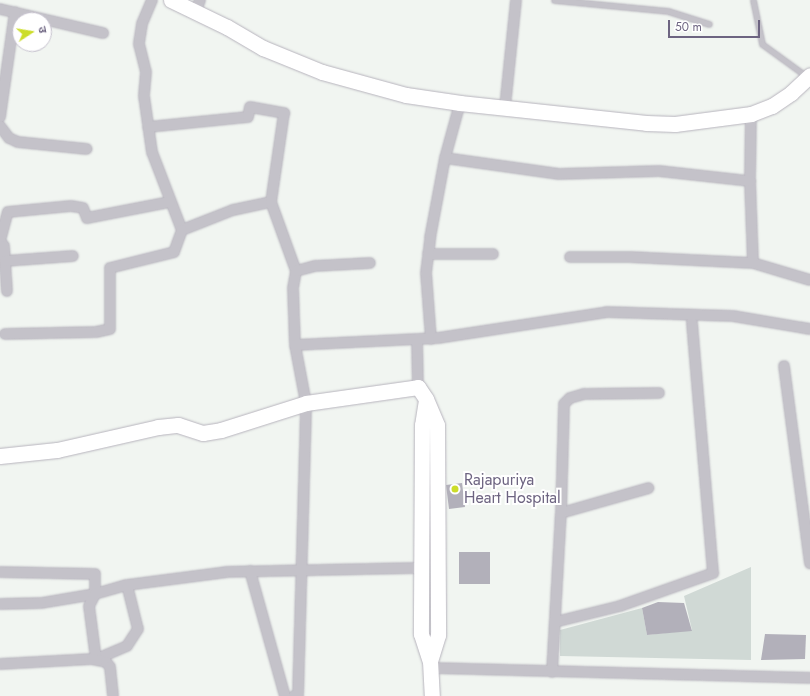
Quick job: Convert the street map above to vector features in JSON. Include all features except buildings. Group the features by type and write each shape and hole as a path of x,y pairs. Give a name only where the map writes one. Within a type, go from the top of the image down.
{"street":[{"path":"5,334 96,332 110,329 110,268 174,252 182,230 169,202 152,152 144,96 146,72 139,44 142,24 152,0"},
{"path":"171,0 198,6 263,48 322,72 406,95 460,103 646,123 675,124 751,114 772,106 809,76"},
{"path":"505,107 516,0"},
{"path":"0,9 15,12"},
{"path":"52,20 104,32"},
{"path":"0,117 12,33"},
{"path":"431,339 426,273 428,254 445,158 460,103"},
{"path":"148,127 248,117 250,108 284,113 271,202 296,271 293,288 295,345 306,403 303,569 298,696 294,696"},
{"path":"751,114 750,182 753,262"},
{"path":"0,126 9,138 18,142 88,148"},
{"path":"445,158 559,174 659,171 750,182"},
{"path":"6,291 5,261 0,241 8,212 71,206 83,208 87,218 169,202"},
{"path":"182,230 234,210 271,202"},
{"path":"428,254 493,254"},
{"path":"5,261 73,256"},
{"path":"570,257 630,257 753,262 810,280"},
{"path":"296,271 315,266 370,263"},
{"path":"295,345 431,339 574,316 627,312 733,316 810,329"},
{"path":"555,622 620,606 713,573 692,322"},
{"path":"417,340 422,393 421,634 430,665 432,696"},
{"path":"784,366 810,563"},
{"path":"0,456 56,450 164,426 178,425 203,433 216,431 306,403 422,393"},
{"path":"422,393 437,425 438,635 430,665"},
{"path":"552,672 561,513 564,404 570,398 584,394 659,393"},
{"path":"561,513 649,488"},
{"path":"0,604 41,603 95,594 127,585 188,576 250,571 303,569 421,568"},
{"path":"250,571 285,696"},
{"path":"0,572 95,574 95,594 89,606 96,659"},
{"path":"96,659 127,646 138,629 127,585"},
{"path":"0,664 96,659 106,662 110,667 112,696"},
{"path":"430,665 552,672 810,678"}],"lane":[{"path":"554,0 668,11 709,24"},
{"path":"752,0 762,44 809,76"}],"shaded area":[{"path":"751,567 751,660 560,656 560,630 642,608 647,635 692,630 684,596"}],"place":[{"name":"Rajapuriya Heart Hospital","path":"455,489"}]}
